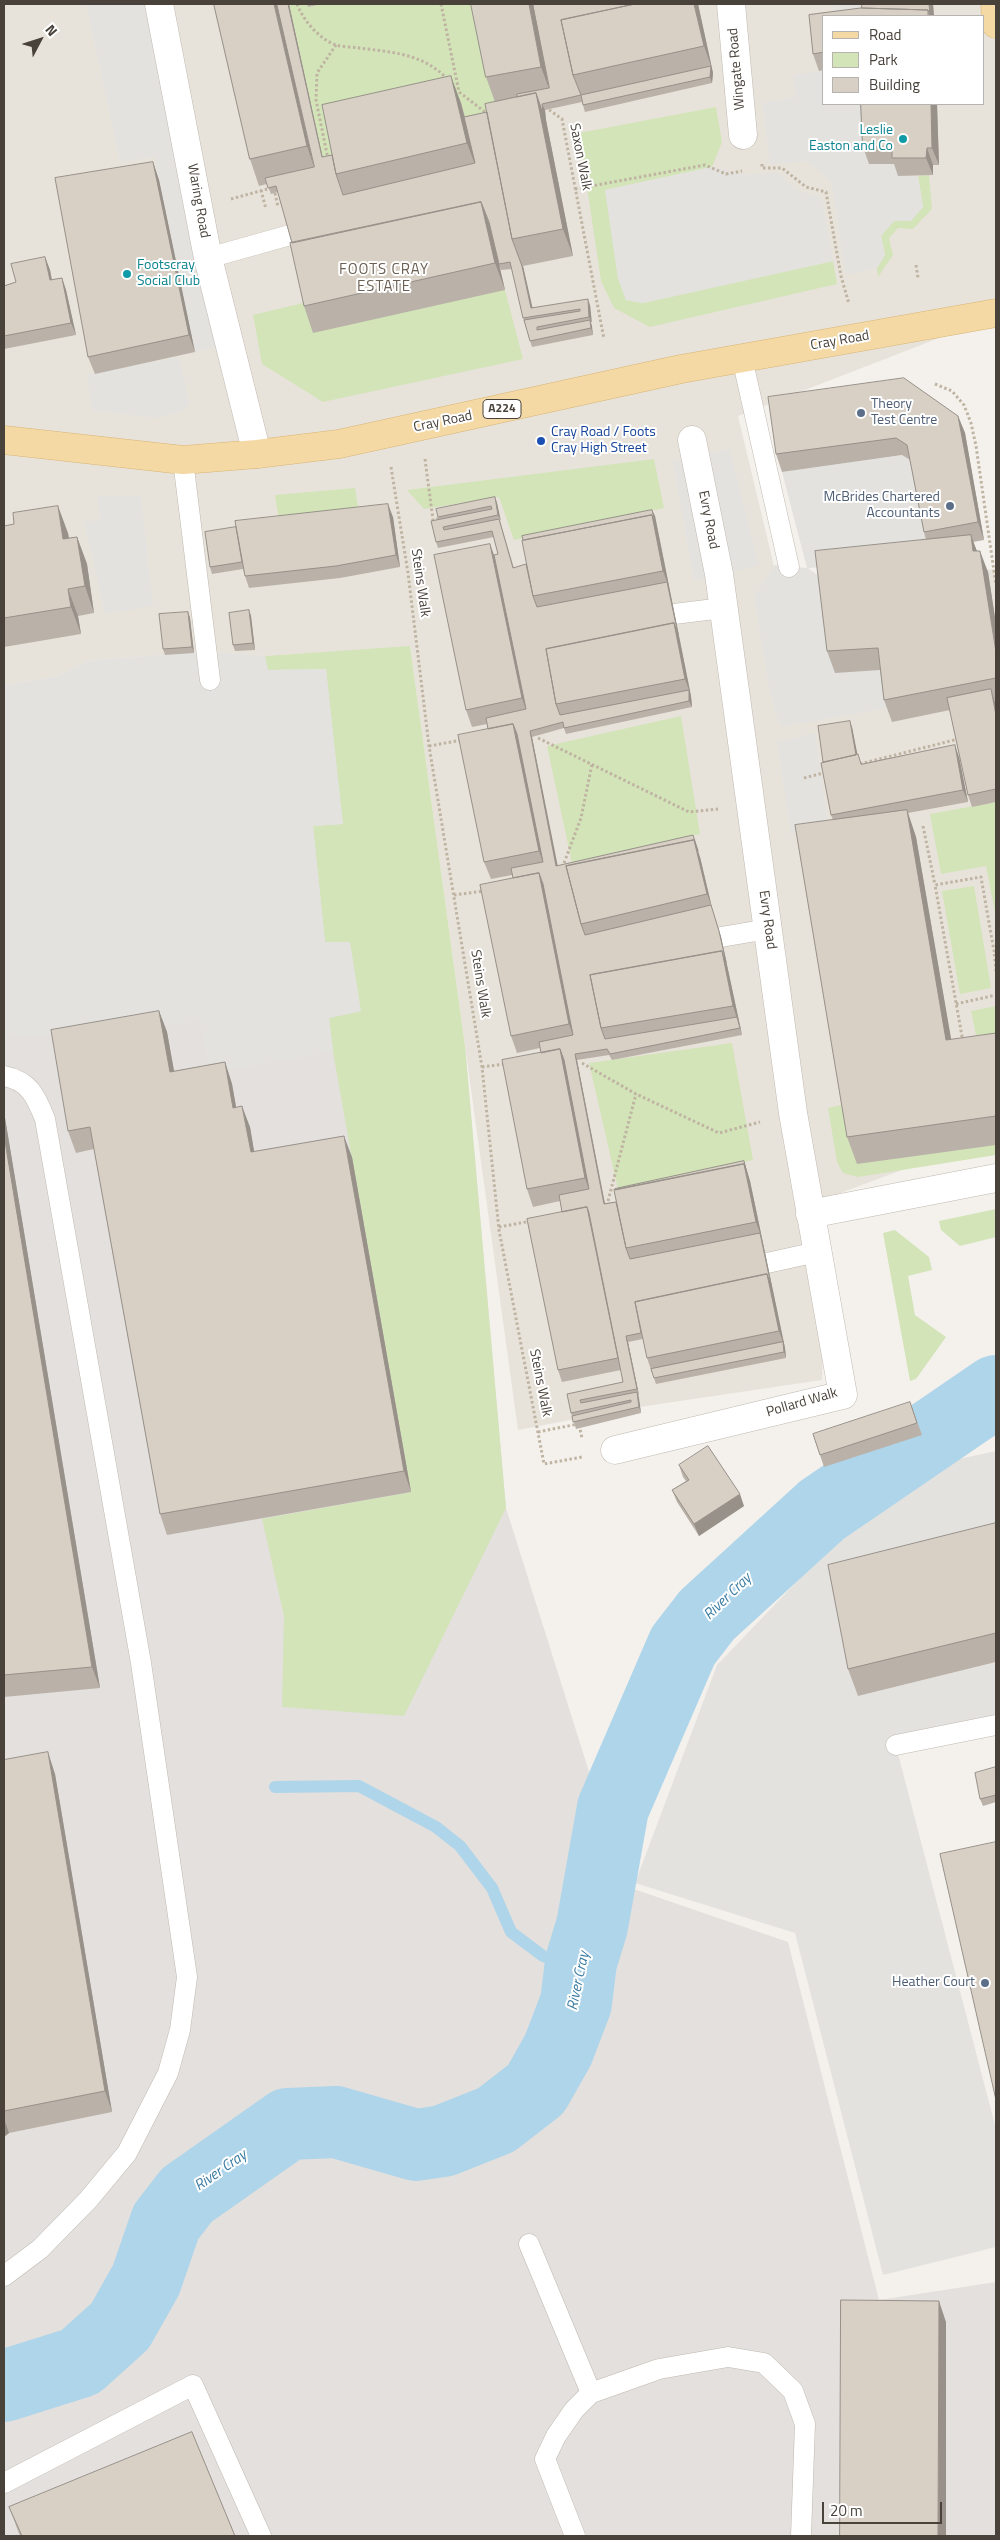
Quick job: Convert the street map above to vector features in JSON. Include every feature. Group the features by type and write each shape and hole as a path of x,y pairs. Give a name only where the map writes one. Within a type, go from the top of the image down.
{"main road":[{"path":"995,4 996,24"},
{"name":"Cray Road","path":"4,440 44,446 183,460 257,454 339,444 681,370 996,313"}],"street":[{"name":"Waring Road","path":"160,4 208,258 257,454"},
{"name":"Wingate Road","path":"731,4 743,135"},
{"name":"Evry Road","path":"692,440 719,574 794,1113 810,1214"},
{"path":"810,1214 996,1178"},
{"name":"Pollard Walk","path":"615,1450 843,1395 810,1214"}],"lane":[{"path":"208,258 290,235"},
{"path":"742,358 789,567"},
{"path":"183,460 210,680"},
{"path":"674,614 724,608"},
{"path":"721,937 768,929"},
{"path":"4,1076 14,1078 34,1092 45,1119 141,1662 187,1976 180,2030 168,2073 127,2153 88,2200 40,2249 4,2276"},
{"path":"767,1263 817,1252"},
{"path":"896,1745 996,1724"},
{"path":"529,2244 591,2393"},
{"path":"575,2536 545,2459 556,2436 574,2410 591,2393 659,2369 728,2357 764,2363 793,2391 805,2424 813,2536"},
{"path":"4,2483 193,2385 261,2536"},
{"path":"802,2536 805,2424"}],"path":[{"path":"297,4 300,14 314,30 336,45 408,54 438,70 459,92 485,112 495,111"},
{"path":"441,4 459,92"},
{"path":"324,167 327,154 316,100 317,73 336,45"},
{"name":"Saxon Walk","path":"535,108 544,107 562,119 604,339"},
{"path":"762,159 762,168"},
{"path":"575,190 705,165 726,174 748,170"},
{"path":"755,169 782,168 806,187 826,192 841,276 859,338"},
{"path":"275,193 278,208 267,210 261,190 278,187"},
{"path":"916,265 918,278"},
{"path":"935,384 952,391 964,405 971,423 996,585"},
{"path":"421,427 434,520 442,518"},
{"name":"Steins Walk","path":"385,434 408,572 430,746 482,1067 499,1227 544,1464 615,1450"},
{"path":"538,738 689,812 751,807"},
{"path":"430,746 468,739"},
{"path":"852,766 958,739"},
{"path":"564,863 581,818 592,764"},
{"path":"804,778 832,771"},
{"path":"923,826 964,1045"},
{"path":"935,885 981,876 995,951 996,971"},
{"path":"454,896 492,890"},
{"path":"956,1004 996,995"},
{"path":"482,1067 511,1063"},
{"path":"582,1063 636,1094 719,1133 794,1113"},
{"path":"608,1201 636,1094"},
{"path":"499,1227 534,1220"},
{"path":"538,1432 588,1422"},
{"path":"579,1424 586,1456"}],"shaded area":[{"path":"4,4 996,4 996,316 738,416 779,587 996,569 996,1135 827,1198 822,1380 633,1408 518,1430 410,647 265,656 207,652 90,660 55,677 5,685"},
{"path":"86,4 144,4 219,346 195,352 154,157 120,162"},
{"path":"834,4 866,4 867,15 834,15"},
{"path":"822,70 822,105 868,105 898,164 898,176 918,176 923,207 911,221 894,221 881,236 885,255 877,268 846,275 831,182 807,161 770,164 762,103 796,97 793,75"},
{"path":"712,167 750,175 777,172 796,190 822,198 833,261 643,303 626,300 618,279 605,190"},
{"path":"179,357 190,403 185,409 174,414 155,418 92,410 87,374"},
{"path":"730,449 759,565 694,581 673,462"},
{"path":"902,455 913,462 944,560 808,568 823,579 885,669 889,708 780,727 770,693 754,597 775,565 807,568 782,472"},
{"path":"97,496 141,496 153,606 105,614 84,522 100,520"},
{"path":"351,651 465,1046 506,1508 625,1886 788,1942 879,2300 996,2282 996,2536 4,2536 4,679 5,685 55,677 90,660 207,652 265,656"},
{"path":"207,652 265,656 268,670 326,669 343,824 313,826 325,942 350,942 361,1011 329,1018 333,1052 210,1073 200,1022 4,1039 4,679 5,685 55,677 90,660"},
{"path":"815,733 828,824 791,835 777,742"},
{"path":"996,1451 996,1552 858,1696 996,1662 996,1733 896,1746 996,2129 996,2247 883,2275 795,1933 635,1883 717,1665 875,1500 940,1463"}],"green space":[{"path":"289,4 307,4 308,7 322,4 476,4 519,100 466,123 461,103 336,160 324,163"},
{"path":"716,107 722,142 712,167 605,190 626,300 643,303 833,261 837,284 650,327 614,308 601,281 579,133"},
{"path":"929,175 932,209 913,229 898,228 889,238 893,255 878,277 877,268 885,255 881,236 894,221 911,220 923,207 918,176"},
{"path":"505,290 523,359 323,402 262,364 253,315 307,302"},
{"path":"654,459 664,508 514,540 499,497 424,509 407,490"},
{"path":"355,488 360,520 280,528 275,495"},
{"path":"410,646 465,1046 506,1508 404,1716 282,1707 284,1616 262,1519 411,1492 333,1052 329,1018 361,1011 325,942 313,826 342,824 326,669 267,670 265,656"},
{"path":"681,716 700,834 572,863 547,746"},
{"path":"996,802 996,918 986,866 941,874 930,814"},
{"path":"974,886 991,988 960,994 942,891"},
{"path":"996,1006 996,1036 977,1040 971,1011"},
{"path":"732,1043 753,1160 618,1189 589,1063"},
{"path":"847,1104 996,1145 996,1155 858,1177 843,1173 837,1162 828,1108"},
{"path":"996,1209 996,1237 960,1246 941,1230 939,1221"},
{"path":"895,1230 929,1257 932,1270 908,1276 915,1315 946,1337 916,1379 910,1381 883,1233"}],"building":[{"path":"214,4 274,4 307,146 250,159"},
{"path":"277,4 288,4 322,157 332,155 343,195 475,163 464,117 487,112 512,239 522,266 531,308 588,299 589,317 537,327 537,330 590,320 591,328 530,341 524,320 580,311 580,309 523,318 510,262 499,264 489,222 481,202 292,243 276,186 268,188 265,178 314,167"},
{"path":"471,4 529,4 541,67 486,77"},
{"path":"533,4 635,4 561,20 573,75 581,95 542,104 543,114 536,93 517,97 517,94 549,88"},
{"path":"635,4 694,4 704,46 573,75 561,20"},
{"path":"862,4 929,4 930,15 928,10 862,8"},
{"path":"861,8 928,10 928,15 822,15 822,52 813,54 809,15"},
{"path":"711,66 710,77 583,105 581,95"},
{"path":"451,76 467,143 336,174 322,105"},
{"path":"536,93 563,229 512,239 485,104"},
{"name":"Leslie Easton and Co","path":"861,105 931,105 932,148 927,148 926,158 892,158 892,147 863,147"},
{"name":"Footscray Social Club","path":"153,162 189,335 88,357 55,178"},
{"path":"481,202 495,263 304,306 290,243"},
{"path":"45,257 50,280 62,278 71,323 4,336 4,286 16,282 11,264"},
{"name":"McBrides Chartered Accountants","path":"904,378 958,416 978,522 924,532 907,445 896,438 776,454 768,397"},
{"path":"495,497 498,515 443,527 444,530 499,519 513,568 526,564 537,607 667,582 678,634 674,623 546,649 556,704 560,715 689,690 689,701 564,728 563,722 530,731 556,866 693,835 698,851 694,840 566,866 585,935 711,905 719,931 726,962 722,951 590,975 605,1039 737,1017 740,1028 610,1054 607,1049 575,1054 604,1204 616,1202 630,1259 760,1233 771,1285 767,1274 635,1302 641,1333 626,1336 637,1389 580,1400 581,1403 637,1392 639,1407 573,1422 572,1416 631,1402 631,1400 571,1413 567,1394 623,1382 587,1207 562,1212 559,1195 589,1189 564,1060 560,1049 541,1053 539,1042 573,1035 543,884 539,873 513,878 511,868 543,862 517,734 513,724 488,729 486,718 526,709 494,555 498,554 492,531 436,542 431,521 492,509 491,506 438,517 436,509"},
{"path":"388,504 396,555 336,566 245,576 235,521"},
{"path":"58,506 63,539 77,537 85,586 68,589 71,607 4,618 4,526 14,524 13,513"},
{"path":"652,510 656,526 652,515 523,540 522,536"},
{"path":"652,515 663,571 533,596 522,541"},
{"path":"236,527 242,562 210,567 205,532"},
{"path":"971,535 973,551 980,551 996,652 996,678 884,700 878,648 827,651 815,551"},
{"path":"490,544 522,698 466,710 434,555"},
{"path":"249,610 253,643 233,645 229,613"},
{"path":"188,612 192,647 163,649 159,614"},
{"path":"674,623 685,679 556,704 546,649"},
{"path":"991,689 996,715 996,789 968,795 947,698"},
{"path":"850,721 856,755 823,762 818,726"},
{"path":"513,724 539,851 484,862 458,735"},
{"path":"955,745 963,790 831,815 821,763 858,754 861,764"},
{"path":"907,810 946,1040 996,1033 996,1116 847,1137 795,825"},
{"path":"694,840 707,894 581,924 566,866"},
{"path":"539,873 569,1024 511,1036 480,885"},
{"path":"722,951 733,1006 601,1028 590,975"},
{"path":"159,1011 170,1072 225,1062 233,1108 242,1106 251,1152 344,1136 404,1471 160,1514 90,1127 68,1131 51,1030"},
{"path":"560,1049 585,1178 527,1189 502,1060"},
{"path":"4,1135 92,1667 4,1675"},
{"path":"744,1161 747,1174 744,1164 615,1190 615,1189"},
{"path":"744,1164 756,1222 626,1248 614,1190"},
{"path":"587,1207 618,1358 558,1370 527,1219"},
{"path":"767,1274 779,1331 647,1358 635,1302"},
{"path":"783,1342 784,1352 654,1378 651,1369"},
{"path":"910,1402 917,1423 820,1455 813,1434"},
{"path":"708,1446 740,1494 694,1524 672,1490 689,1480 679,1465"},
{"path":"996,1523 996,1633 848,1669 828,1565"},
{"path":"48,1752 105,2091 4,2111 4,1760"},
{"path":"996,1767 996,1795 980,1799 975,1773"},
{"name":"Heather Court","path":"996,1842 996,2100 940,1854"},
{"path":"841,2300 939,2301 938,2536 840,2536"},
{"path":"192,2432 235,2536 22,2536 9,2507"}],"waterway":[{"name":"River Cray","path":"4,2386 80,2362 120,2326 146,2280 166,2222 187,2195 288,2124 336,2122 416,2145 443,2141 496,2120 536,2089 558,2050 576,2003 581,1962 592,1926 613,1808 683,1646 707,1615 822,1510 996,1391"},
{"path":"275,1787 359,1786 436,1827 460,1846 492,1888 511,1932 543,1956 561,1963 581,1962"}],"place":[{"name":"Leslie Easton and Co","path":"903,139"},
{"name":"Footscray Social Club","path":"127,274"},
{"name":"Theory Test Centre","path":"861,413"},
{"name":"Cray Road / Foots Cray High Street","path":"541,441"},
{"name":"McBrides Chartered Accountants","path":"950,506"},
{"name":"Heather Court","path":"985,1983"}],"district":[{"name":"FOOTS CRAY ESTATE","path":"384,278"}]}
